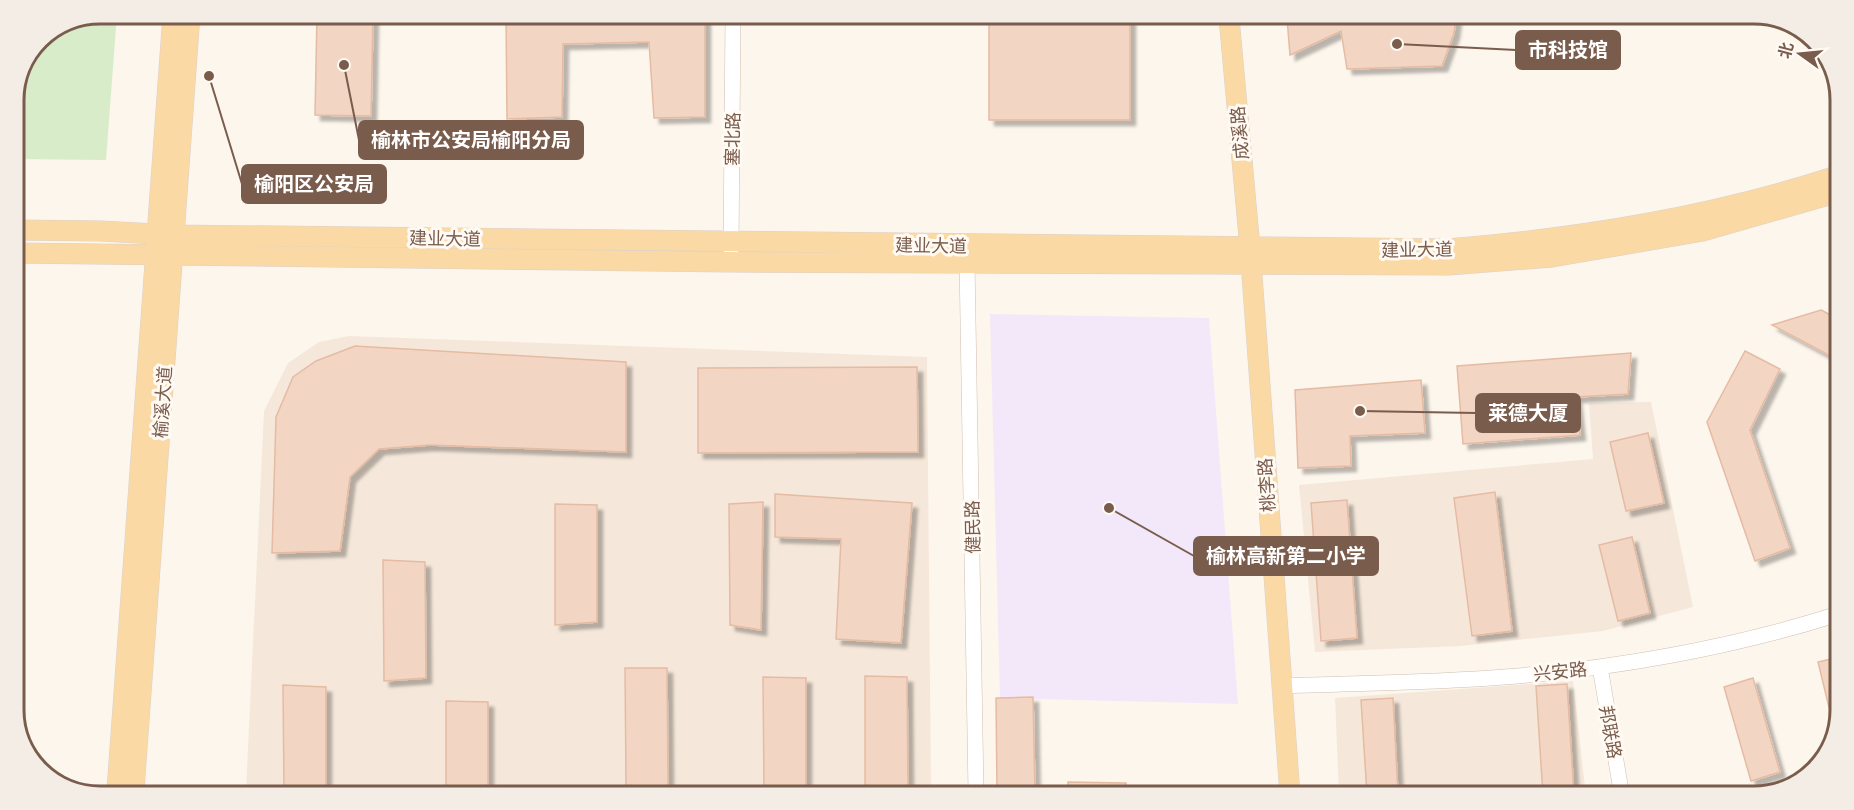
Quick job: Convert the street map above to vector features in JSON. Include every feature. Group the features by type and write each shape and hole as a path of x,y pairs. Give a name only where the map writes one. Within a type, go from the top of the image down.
{"main road":[{"name":"榆溪大道","path":"134,786 164,244 173,24"},
{"name":"榆溪大道","path":"117,786 164,244 189,24"},
{"name":"成溪路","path":"1230,24 1250,256"},
{"name":"建业大道","path":"731,252 967,261 1250,256 1447,249 1549,241 1698,214 1772,196 1830,177"},
{"name":"建业大道","path":"24,252 164,244 1250,256 1448,265 1552,257 1703,231 1830,195"},
{"name":"建业大道","path":"24,230 101,231 164,244"},
{"name":"桃李路","path":"1250,256 1289,786"}],"street":[{"name":"塞北路","path":"731,252 733,24"},
{"name":"健民路","path":"967,261 976,786"},
{"name":"兴安路","path":"1280,686 1503,677 1600,667 1781,632 1830,617"},
{"name":"邦联路","path":"1600,667 1620,786"}],"shaded area":[{"path":"990,314 1209,318 1238,704 1000,698"},
{"path":"349,336 927,357 931,786 246,786 264,411 288,363 319,342"},
{"path":"1651,402 1693,607 1603,631 1460,646 1315,652 1299,485 1593,459 1589,403"},
{"path":"1573,681 1585,786 1339,786 1335,698"}],"green space":[{"path":"116,24 106,160 24,159 24,95 32,66 50,43 76,28"}],"building":[{"path":"317,24 373,24 371,116 315,115"},
{"path":"506,24 705,24 705,117 654,118 649,42 563,44 562,117 507,119"},
{"path":"989,24 1130,24 1130,120 989,120"},
{"path":"1287,24 1455,24 1442,66 1347,69 1341,31 1290,55"},
{"path":"1821,310 1830,315 1830,356 1772,325"},
{"path":"355,346 626,362 626,452 430,445 379,449 350,477 340,551 272,553 276,417 293,377 316,361"},
{"path":"1745,351 1780,369 1750,430 1790,548 1755,561 1707,422"},
{"path":"1631,353 1628,394 1576,397 1580,435 1463,444 1457,366"},
{"path":"917,367 918,452 698,453 698,368"},
{"path":"1421,380 1425,433 1350,436 1351,466 1298,468 1295,390"},
{"path":"1648,433 1664,503 1626,511 1610,442"},
{"path":"1495,492 1512,631 1472,636 1454,498"},
{"path":"775,494 912,503 901,643 836,639 841,539 775,537"},
{"path":"1347,500 1357,638 1321,641 1311,503"},
{"path":"763,502 761,630 730,625 729,504"},
{"path":"555,504 597,505 597,622 555,625"},
{"path":"1632,537 1650,613 1618,621 1599,545"},
{"path":"383,560 425,562 426,678 384,681"},
{"path":"1830,659 1830,711 1818,662"},
{"path":"625,668 667,668 668,786 626,786"},
{"path":"865,676 907,677 908,786 865,786"},
{"path":"763,677 806,678 806,786 764,786"},
{"path":"1753,678 1780,772 1751,781 1724,687"},
{"path":"1567,684 1573,786 1542,786 1536,686"},
{"path":"283,685 326,687 326,786 284,786"},
{"path":"1033,697 1035,786 997,786 996,698"},
{"path":"1393,698 1398,786 1366,786 1361,700"},
{"path":"446,701 488,702 488,786 446,786"},
{"path":"1068,782 1126,783 1126,786 1068,786"}],"place":[{"name":"市科技馆","path":"1397,44"},
{"name":"榆林市公安局榆阳分局","path":"344,65"},
{"name":"榆阳区公安局","path":"209,76"},
{"name":"莱德大厦","path":"1360,411"},
{"name":"榆林高新第二小学","path":"1109,508"}]}
